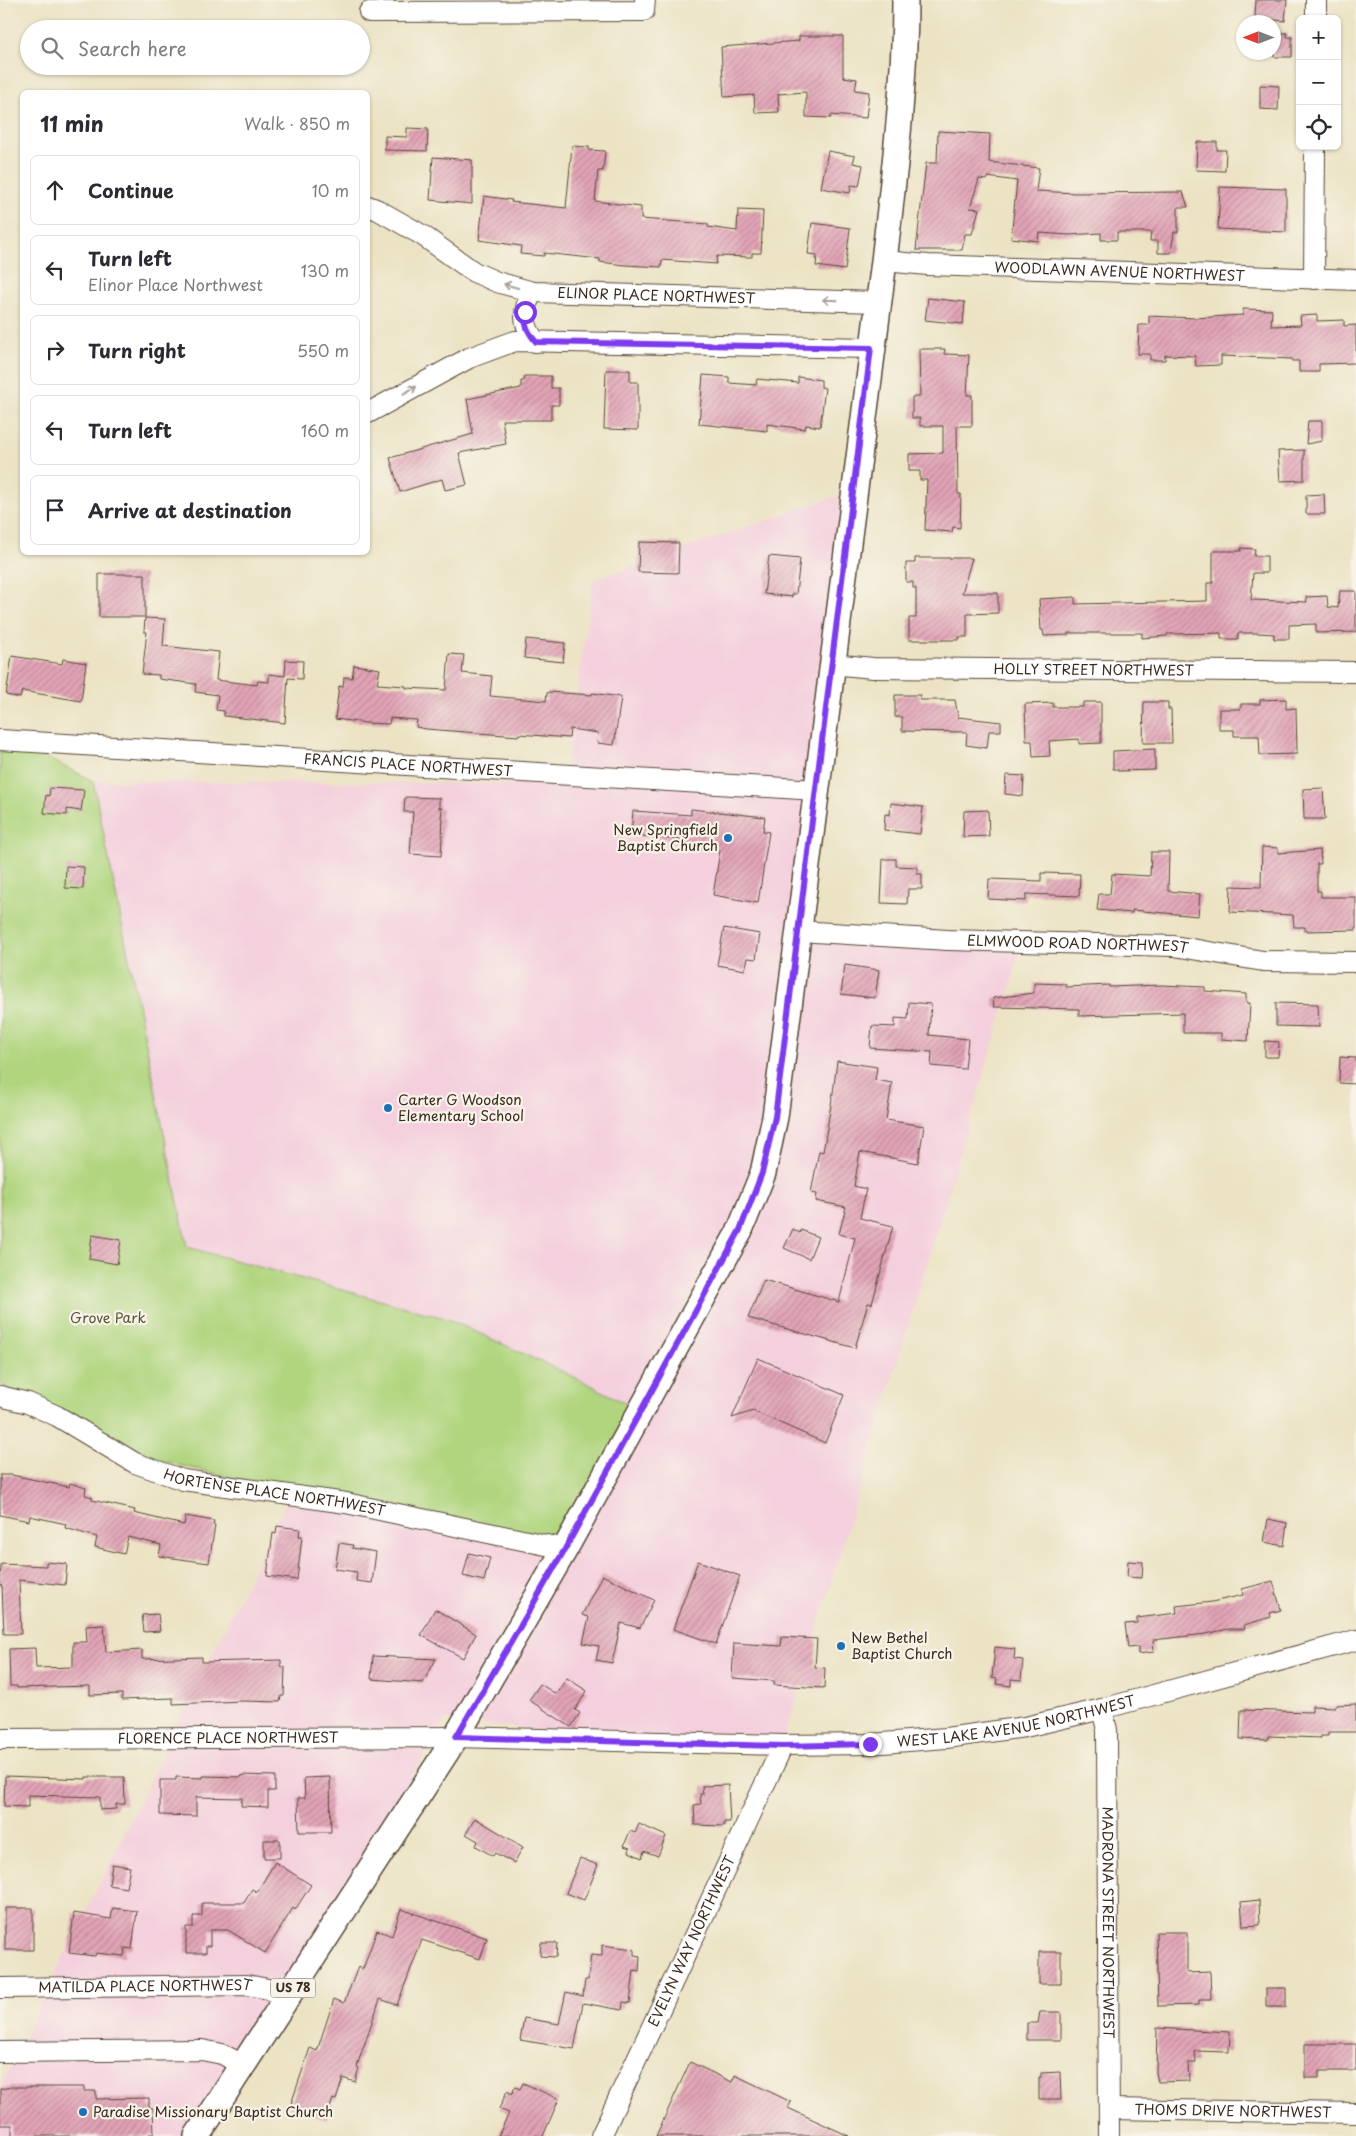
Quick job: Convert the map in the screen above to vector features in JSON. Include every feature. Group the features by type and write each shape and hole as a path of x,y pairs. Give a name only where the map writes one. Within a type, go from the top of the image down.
{"main road":[{"name":"US 78","path":"197,2136 456,1737 565,1549 740,1230 762,1173 775,1117 871,348 884,261 899,132 905,42 905,0"}],"street":[{"path":"369,12 498,6 644,11 645,0"},
{"path":"1316,0 1316,15"},
{"path":"1314,279 1315,150"},
{"name":"ELINOR PLACE NORTHWEST","path":"370,207 422,235 474,272 497,282 533,292 878,302"},
{"name":"WOODLAWN AVENUE NORTHWEST","path":"884,261 928,265 1356,280"},
{"path":"533,292 528,300 524,322 528,332 536,342"},
{"path":"370,412 470,358 515,342 871,348"},
{"name":"HOLLY STREET NORTHWEST","path":"832,664 873,668 1356,672"},
{"name":"FRANCIS PLACE NORTHWEST","path":"0,740 816,790"},
{"name":"ELMWOOD ROAD NORTHWEST","path":"798,931 948,940 1174,946 1263,961 1356,962"},
{"name":"HORTENSE PLACE NORTHWEST","path":"0,1396 28,1403 57,1416 134,1462 183,1480 346,1503 565,1549"},
{"name":"WEST LAKE AVENUE NORTHWEST","path":"456,1737 783,1746 870,1744 946,1738 1025,1726 1102,1709 1356,1640"},
{"name":"MADRONA STREET NORTHWEST","path":"1102,1709 1107,1730 1109,2136"},
{"name":"FLORENCE PLACE NORTHWEST","path":"0,1739 456,1737"},
{"name":"EVELYN WAY NORTHWEST","path":"601,2136 783,1746"},
{"name":"MATILDA PLACE NORTHWEST","path":"0,1988 246,1984 268,1989 286,1998"},
{"path":"0,2052 202,2050 222,2054 243,2065"},
{"name":"THOMS DRIVE NORTHWEST","path":"1109,2109 1356,2113"}],"shaded area":[{"path":"861,488 792,929 1024,940 779,1756 445,1720 199,2136 0,2136 0,2087 291,1493 448,1319 187,1247 93,781 564,784 593,580"}],"green space":[{"name":"Grove Park","path":"0,734 93,781 187,1247 448,1319 587,1383 630,1406 561,1558 130,1453 0,1384"}],"building":[{"path":"1256,0 1287,0 1285,21 1281,21 1281,15 1255,15"},
{"path":"1281,33 1287,33 1287,37 1292,37 1292,57 1281,57"},
{"path":"799,36 843,36 843,77 857,79 855,90 869,92 866,118 831,115 831,118 806,117 806,92 778,94 779,112 755,113 754,95 724,97 721,47 799,41"},
{"path":"1260,85 1279,86 1278,110 1260,109"},
{"path":"407,128 428,129 427,151 385,150 385,136 407,137"},
{"path":"938,131 990,134 989,162 1039,168 1036,191 1075,193 1183,192 1188,207 1178,207 1178,232 1174,232 1171,253 1158,253 1158,241 1150,241 1151,232 1117,232 1117,240 1101,240 1101,233 1069,235 1039,233 1038,241 1011,238 1017,181 988,177 987,180 979,179 970,208 979,209 972,234 965,234 962,250 916,250 926,163 937,163"},
{"path":"1197,142 1217,142 1217,150 1226,150 1225,171 1196,170"},
{"path":"572,146 589,147 589,150 605,151 603,171 598,171 595,201 641,207 641,219 708,224 708,227 737,231 738,210 763,211 761,253 752,253 752,257 717,256 716,264 662,260 661,267 625,265 600,262 600,259 544,253 544,256 520,254 521,246 479,240 484,196 512,200 511,202 566,208"},
{"path":"828,151 855,156 853,163 863,165 859,186 851,185 850,193 821,188"},
{"path":"433,157 472,160 472,204 430,200"},
{"path":"1220,187 1286,189 1286,232 1218,229"},
{"path":"812,223 850,228 845,270 816,266 817,255 808,254"},
{"path":"928,298 965,302 963,324 925,320"},
{"path":"1243,309 1272,310 1271,326 1301,325 1300,316 1317,315 1317,321 1344,320 1344,326 1356,325 1356,363 1319,364 1319,372 1299,372 1299,361 1292,361 1292,359 1221,356 1221,365 1196,366 1195,356 1165,355 1165,360 1150,360 1150,354 1138,354 1139,325 1149,325 1149,316 1195,318 1243,315"},
{"path":"919,349 945,349 944,354 969,355 967,395 972,395 972,426 957,426 958,494 961,494 960,528 953,527 952,532 925,530 927,480 920,480 920,471 909,471 909,454 943,453 943,426 920,426 920,418 912,418 912,397 920,397"},
{"path":"606,370 630,370 630,382 638,382 638,430 604,429"},
{"path":"703,375 729,377 729,383 756,385 757,379 798,383 798,377 821,380 821,387 825,388 820,427 806,425 805,429 767,424 767,431 699,424"},
{"path":"524,376 551,376 551,388 559,388 559,405 551,405 551,420 502,420 506,444 459,453 467,485 445,490 442,479 400,492 390,458 473,434 467,399 521,388 521,381 524,381"},
{"path":"1308,421 1322,421 1322,441 1306,444"},
{"path":"1304,450 1304,480 1280,481 1278,451"},
{"path":"1324,494 1325,514 1306,514 1306,495"},
{"path":"639,542 679,543 678,573 638,572"},
{"path":"1241,548 1255,549 1254,556 1267,556 1267,573 1253,573 1251,600 1307,602 1306,597 1327,596 1328,607 1338,608 1340,591 1356,591 1356,632 1316,633 1316,624 1289,625 1289,639 1274,639 1274,634 1238,633 1238,639 1221,639 1221,633 1167,634 1167,636 1142,638 1142,633 1068,633 1068,635 1044,636 1043,630 1041,630 1039,599 1075,597 1075,604 1207,601 1207,583 1213,583 1213,551 1241,551"},
{"path":"769,556 800,559 796,594 792,594 792,597 764,594"},
{"path":"915,558 972,558 962,593 998,593 998,613 967,614 967,637 959,637 959,640 909,640 909,618 916,618 916,588 913,588 913,582 906,582 906,563 915,563"},
{"path":"99,574 145,574 145,617 99,617"},
{"path":"145,618 165,619 163,646 219,652 216,680 257,685 258,681 269,682 269,674 285,676 286,660 303,661 302,679 288,678 285,723 224,716 224,711 216,710 218,695 195,692 196,684 159,679 159,675 142,674 147,632 144,632"},
{"path":"526,639 565,643 563,662 524,658"},
{"path":"449,654 464,655 462,673 492,676 490,696 546,701 547,693 549,692 592,695 592,693 621,697 614,745 597,743 598,733 570,729 569,738 519,734 518,736 426,729 416,727 417,720 390,718 389,724 335,719 339,686 343,687 344,677 352,678 354,665 380,669 377,684 446,690"},
{"path":"12,656 62,664 63,659 86,663 81,701 22,691 20,698 6,695"},
{"path":"895,695 920,695 920,700 955,700 958,717 1001,722 1001,731 989,731 987,748 966,745 967,732 902,731 902,717 895,717"},
{"path":"1286,699 1286,709 1296,708 1297,754 1260,755 1259,736 1234,736 1234,730 1219,730 1219,709 1241,709 1241,704 1260,704 1260,700"},
{"path":"1083,702 1101,702 1101,743 1079,744 1079,739 1049,741 1050,756 1033,757 1032,741 1026,741 1025,704 1053,703 1053,707 1083,707"},
{"path":"1144,702 1168,702 1168,709 1171,709 1172,743 1143,743"},
{"path":"1155,749 1155,770 1118,771 1118,769 1113,769 1113,751"},
{"path":"1006,775 1024,776 1023,796 1005,794"},
{"path":"50,788 84,790 81,811 67,809 67,815 44,813 46,795 49,796"},
{"path":"1323,788 1325,819 1304,819 1303,789"},
{"path":"405,797 439,798 439,808 442,808 441,818 443,818 441,856 410,854 413,812 404,812"},
{"path":"891,803 923,807 920,834 884,830 885,814 890,815"},
{"path":"691,809 765,817 763,831 769,832 758,903 713,895 720,851 687,847 688,840 631,835 633,811 691,815"},
{"path":"988,810 989,836 963,837 964,811"},
{"path":"1262,847 1278,848 1278,853 1320,850 1321,864 1317,864 1317,891 1321,891 1321,897 1356,897 1356,930 1305,931 1305,927 1294,927 1293,915 1230,912 1231,886 1261,887"},
{"path":"1151,852 1169,852 1168,891 1200,894 1198,916 1132,910 1132,913 1097,910 1099,894 1110,894 1112,874 1150,876"},
{"path":"883,859 896,859 896,866 917,867 917,874 922,874 922,889 908,889 907,904 881,903"},
{"path":"66,866 84,867 83,889 65,888"},
{"path":"1041,873 1080,874 1079,896 1026,894 1026,901 988,899 989,879 1041,881"},
{"path":"724,928 760,934 756,959 748,958 745,970 717,965"},
{"path":"845,965 879,970 875,998 841,994"},
{"path":"1034,983 1066,984 1066,987 1161,985 1205,987 1205,991 1246,994 1246,1003 1250,1003 1248,1041 1221,1039 1221,1033 1183,1033 1183,1013 1079,1016 1079,1009 994,1007 993,998 1034,993"},
{"path":"909,1002 931,1004 929,1035 968,1039 965,1069 931,1066 932,1052 870,1048 872,1026 895,1027 895,1018 908,1019"},
{"path":"1276,1003 1318,1004 1319,1027 1276,1026"},
{"path":"1265,1041 1279,1042 1278,1057 1265,1057"},
{"path":"1340,1057 1356,1058 1356,1084 1339,1083"},
{"path":"837,1061 877,1067 875,1080 892,1083 886,1120 924,1126 918,1163 860,1152 854,1186 866,1189 860,1218 893,1226 872,1304 868,1303 855,1348 748,1318 764,1280 839,1302 855,1238 839,1234 846,1207 816,1201 817,1194 811,1193 819,1151 823,1152"},
{"path":"793,1229 800,1233 801,1230 818,1237 809,1259 784,1248"},
{"path":"92,1235 121,1240 117,1264 89,1259"},
{"path":"758,1358 844,1395 825,1443 753,1411 732,1418"},
{"path":"0,1475 12,1475 69,1487 70,1483 86,1488 85,1495 92,1497 92,1500 135,1510 134,1513 184,1525 186,1516 214,1521 209,1563 159,1556 161,1545 128,1537 124,1554 95,1547 97,1537 65,1528 66,1524 30,1516 29,1521 0,1515"},
{"path":"1268,1519 1287,1523 1284,1546 1264,1542"},
{"path":"277,1526 300,1529 299,1536 302,1536 297,1580 267,1576 273,1533 276,1534"},
{"path":"339,1543 353,1545 352,1548 376,1552 372,1583 356,1581 357,1572 335,1569"},
{"path":"469,1553 490,1558 484,1581 463,1576"},
{"path":"698,1561 740,1576 716,1644 673,1629"},
{"path":"1128,1561 1143,1562 1142,1578 1127,1577"},
{"path":"46,1562 67,1564 65,1585 19,1580 21,1634 4,1634 2,1586 0,1585 1,1564 46,1566"},
{"path":"602,1575 654,1600 640,1628 621,1623 612,1663 596,1660 599,1646 583,1643 589,1617 582,1615"},
{"path":"1273,1581 1281,1610 1270,1613 1271,1617 1244,1625 1245,1629 1228,1629 1206,1634 1153,1640 1154,1652 1138,1654 1138,1647 1128,1648 1125,1624 1137,1623 1137,1618 1177,1613 1176,1606 1212,1602 1243,1595 1242,1589"},
{"path":"435,1609 476,1634 463,1658 421,1635"},
{"path":"158,1614 160,1631 144,1632 142,1615"},
{"path":"104,1625 106,1652 142,1650 142,1659 202,1657 202,1662 281,1660 281,1666 285,1667 284,1696 281,1696 280,1702 242,1701 173,1704 173,1698 122,1700 122,1694 90,1695 90,1686 17,1688 17,1686 10,1686 9,1649 35,1648 36,1668 73,1667 73,1642 87,1642 86,1626"},
{"path":"782,1637 817,1639 815,1667 825,1668 824,1688 774,1685 774,1681 732,1678 734,1643 781,1646"},
{"path":"995,1647 1015,1649 1014,1659 1023,1660 1021,1680 1011,1679 1011,1686 996,1684 997,1679 992,1678"},
{"path":"373,1656 436,1659 423,1683 371,1679"},
{"path":"567,1678 587,1691 575,1710 580,1713 571,1727 529,1700 540,1684 556,1694"},
{"path":"1356,1704 1356,1732 1328,1732 1328,1736 1321,1736 1321,1738 1268,1736 1268,1740 1240,1739 1241,1710 1312,1712 1312,1706 1335,1707 1335,1705"},
{"path":"242,1775 275,1776 275,1791 268,1791 268,1807 241,1806 242,1798 196,1797 196,1816 160,1815 160,1780 176,1780 176,1777 242,1777"},
{"path":"5,1776 86,1779 86,1777 124,1777 125,1804 116,1804 116,1809 100,1810 100,1797 28,1795 28,1807 4,1806"},
{"path":"330,1777 331,1832 299,1832 298,1798 305,1798 304,1778"},
{"path":"728,1785 730,1822 724,1822 724,1826 695,1825 694,1805 701,1804 700,1794 703,1794 702,1786"},
{"path":"475,1818 523,1847 514,1863 495,1853 493,1856 476,1846 478,1841 466,1834"},
{"path":"639,1824 666,1836 658,1856 644,1851 642,1858 629,1852 630,1848 624,1846 630,1831 635,1833"},
{"path":"264,1840 280,1840 280,1858 264,1858"},
{"path":"580,1858 598,1865 584,1900 566,1893"},
{"path":"275,1862 311,1885 295,1910 293,1908 265,1953 228,1930 210,1930 210,1946 206,1946 206,1953 186,1953 186,1927 193,1927 193,1916 202,1916 202,1903 244,1903 252,1889 257,1892"},
{"path":"112,1864 130,1867 126,1888 109,1885"},
{"path":"1259,1900 1260,1925 1243,1926 1241,1902"},
{"path":"5,1908 33,1908 33,1950 5,1950"},
{"path":"113,1908 137,1911 132,1949 125,1948 124,1956 96,1953 95,1956 69,1953 74,1913 111,1919"},
{"path":"401,1909 487,1938 480,1959 422,1940 397,2005 380,1999 360,2057 355,2082 343,2078 336,2100 333,2099 326,2120 290,2107 310,2048 317,2051 334,1999 344,2003 358,1967 363,1969 377,1930 392,1936"},
{"path":"1156,1932 1187,1932 1187,1973 1210,1972 1211,2000 1199,2000 1199,2005 1158,2006"},
{"path":"541,1943 557,1943 556,1957 540,1956"},
{"path":"602,1945 634,1949 634,1955 640,1956 639,1971 634,1970 630,2003 623,2002 622,2010 583,2003 574,2049 520,2040 524,2018 559,2024 566,1992 583,1996 585,1980 588,1980 591,1955 602,1956"},
{"path":"1039,1952 1061,1952 1061,1984 1039,1984"},
{"path":"1266,1988 1286,1988 1286,2007 1266,2007"},
{"path":"1040,2012 1061,2012 1061,2040 1027,2040 1027,2023 1038,2023"},
{"path":"1157,2028 1230,2032 1229,2052 1195,2051 1196,2063 1188,2063 1189,2081 1158,2082 1156,2072"},
{"path":"1305,2044 1356,2044 1356,2071 1319,2071 1319,2078 1305,2078"},
{"path":"690,2062 732,2082 735,2075 791,2102 788,2108 849,2136 656,2136"},
{"path":"1060,2072 1061,2099 1039,2099 1039,2077 1041,2077 1041,2073"},
{"path":"523,2083 559,2099 543,2136 498,2136 509,2113 499,2109 507,2091 512,2094 515,2087 520,2089"},
{"name":"Paradise Missionary Baptist Church","path":"12,2087 84,2087 84,2091 96,2091 96,2099 149,2098 149,2108 153,2108 154,2134 149,2134 149,2136 12,2136 12,2125 0,2125 0,2089"}],"place":[{"name":"New Springfield Baptist Church","path":"728,838"},
{"name":"Carter G Woodson Elementary School","path":"388,1108"},
{"name":"New Bethel Baptist Church","path":"841,1646"},
{"name":"Paradise Missionary Baptist Church","path":"83,2112"}],"route":[{"path":"525,312 524,322 528,332 536,342 871,348 775,1117 762,1173 740,1230 565,1549 456,1737 783,1746 870,1744"}]}
